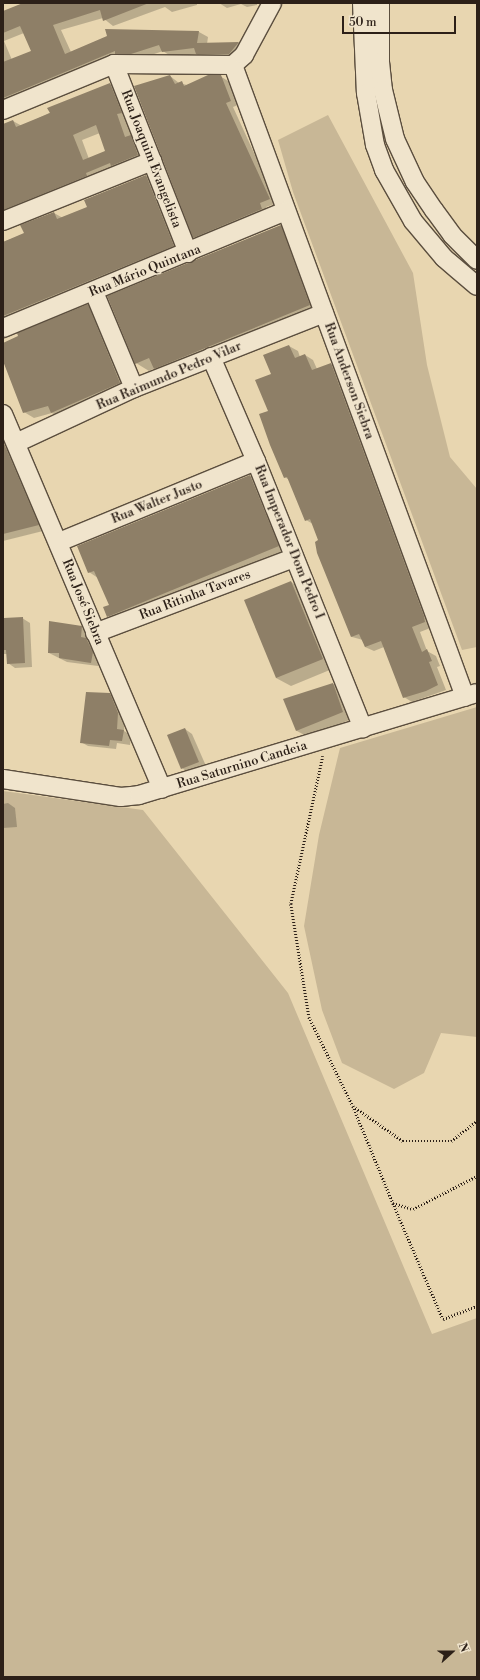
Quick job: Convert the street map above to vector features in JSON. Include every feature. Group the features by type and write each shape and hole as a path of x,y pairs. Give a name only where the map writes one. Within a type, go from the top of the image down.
{"street":[{"path":"3,110 114,64 233,65 244,55 272,3"},
{"path":"362,3 366,93 372,132 384,170 413,221 444,258 477,286"},
{"path":"380,3 380,62 383,90 395,139 408,168 434,210 452,235 477,260"},
{"name":"Rua Joaquim Evangelista","path":"114,64 188,253"},
{"name":"Rua Anderson Siebra","path":"233,65 285,211 471,695"},
{"path":"3,221 152,161"},
{"name":"Rua Mário Quintana","path":"3,328 188,253 285,211"},
{"path":"94,292 134,388"},
{"name":"Rua Raimundo Pedro Vilar","path":"16,443 134,388 324,313"},
{"name":"Rua Imperador Dom Pedro I","path":"211,357 256,461 363,728"},
{"name":"Rua José Siebra","path":"3,414 162,790"},
{"name":"Rua Walter Justo","path":"58,542 256,461"},
{"name":"Rua Ritinha Tavares","path":"95,632 294,558"},
{"name":"Rua Saturnino Candeia","path":"3,779 121,797 162,790 471,695"}],"path":[{"path":"326,740 291,904 309,1017 353,1106 443,1319 477,1306"},
{"path":"353,1106 403,1140 451,1141 477,1121"},
{"path":"393,1203 413,1209 477,1176"}],"shaded area":[{"path":"328,115 413,273 427,365 450,457 477,489 477,647 462,650 293,192 278,140"},
{"path":"477,707 477,1037 441,1033 424,1073 394,1089 342,1063 322,1010 304,926 319,835 340,748"},
{"path":"3,791 143,810 288,993 432,1334 477,1318 477,1677 3,1677"}],"building":[{"path":"23,3 149,3 103,21 100,10 53,25 65,54 107,36 105,29 199,31 197,43 239,42 229,54 196,54 194,48 162,52 159,45 131,54 115,54 115,51 3,98 3,62 31,51 20,26 3,33 3,11"},
{"path":"170,75 175,84 182,81 184,86 208,75 221,75 231,101 226,103 270,199 260,203 262,209 193,238 134,86"},
{"path":"110,83 122,113 117,114 125,137 131,135 138,155 111,166 110,163 86,173 87,176 3,210 3,124 13,120 16,127 50,113 47,108","holes":["96,125 105,151 83,160 73,135"]},
{"path":"146,175 174,246 3,316 3,242 24,233 20,225 54,212 57,219 87,207 84,200"},
{"path":"281,225 310,305 154,369 149,358 135,364 107,296"},
{"path":"88,304 120,383 51,413 48,406 23,413 3,361 3,343 18,336 17,333"},
{"path":"289,345 295,358 305,354 312,370 331,363 424,616 425,622 412,627 422,652 427,649 432,661 429,662 438,685 426,691 403,698 381,641 365,647 359,634 351,637 317,553 315,542 318,540 310,519 305,521 287,477 284,478 270,445 259,414 268,411 255,380 271,374 263,355"},
{"path":"3,441 39,525 3,534"},
{"path":"250,475 279,546 107,617 103,607 109,605 94,571 88,573 77,546"},
{"path":"291,581 323,659 276,678 244,600"},
{"path":"23,617 25,663 7,664 6,650 3,650 4,618"},
{"path":"49,621 82,626 81,637 86,638 93,652 91,663 59,658 59,653 48,653"},
{"path":"333,683 343,712 296,731 283,699"},
{"path":"86,692 110,693 118,713 117,729 124,730 122,741 110,740 109,746 80,743"},
{"path":"185,728 199,762 181,769 167,735"}]}
